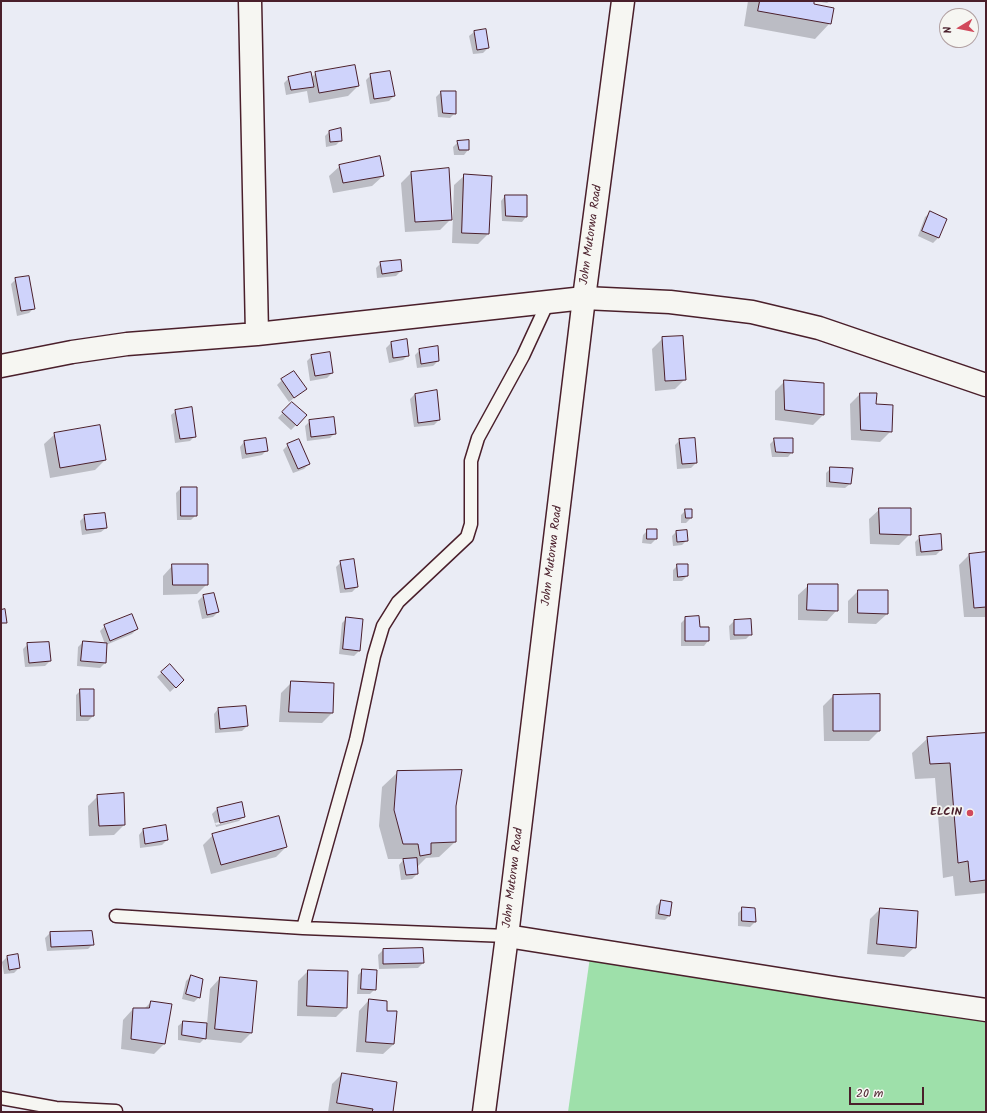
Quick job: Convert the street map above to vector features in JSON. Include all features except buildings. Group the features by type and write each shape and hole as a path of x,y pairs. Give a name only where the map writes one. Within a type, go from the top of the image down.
{"street":[{"path":"250,1 257,334"},
{"name":"John Mutorwa Road","path":"484,1112 507,936 584,298 623,1"},
{"path":"1,366 72,352 127,344 257,334 584,298 670,302 752,312 818,328 986,385"},
{"path":"507,936 827,987 986,1010"}],"lane":[{"path":"303,928 356,740 374,656 383,626 398,602 467,537 471,524 471,461 478,438 523,356 548,302"},
{"path":"116,916 303,928 507,936"},
{"path":"1,1098 56,1108 116,1111"}],"green space":[{"path":"591,950 986,1010 986,1112 568,1112"}],"place":[{"name":"ELCIN","path":"970,813"}]}
